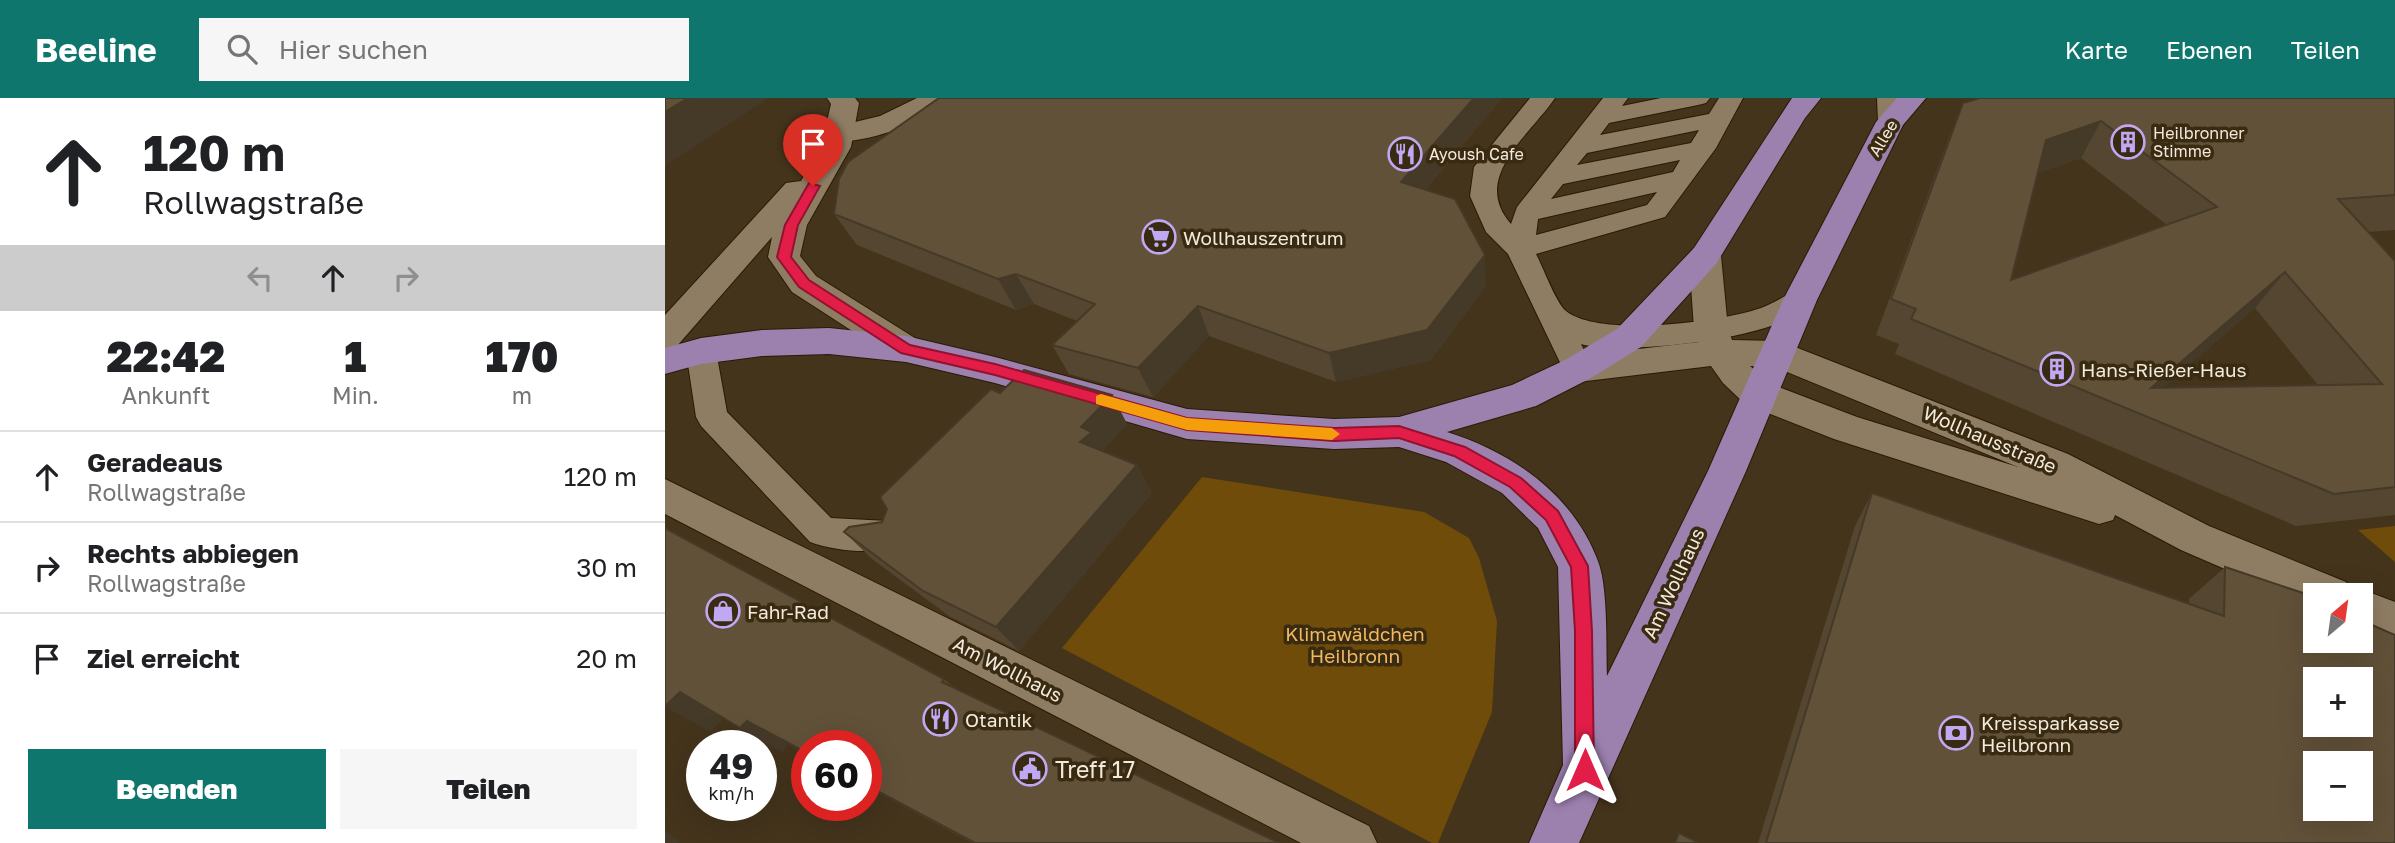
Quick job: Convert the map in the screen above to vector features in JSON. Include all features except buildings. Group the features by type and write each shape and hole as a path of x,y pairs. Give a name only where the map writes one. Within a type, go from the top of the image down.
{"main road":[{"name":"Am Wollhaus","path":"665,361 701,351 761,343 829,341 906,349 995,370 1187,424 1334,435 1399,432 1523,396 1579,369 1629,338 1705,256 1793,114 1807,98"},
{"name":"Allee","path":"1859,180 1889,110 1912,98"},
{"name":"Am Wollhaus","path":"1554,843 1585,770 1727,471 1800,300 1859,180"},
{"name":"Am Wollhaus","path":"1399,432 1471,457 1516,482 1552,516 1579,566 1584,631 1585,770"}],"street":[{"path":"841,98 845,103 838,140 791,225 784,257 804,284 906,349"},
{"path":"665,337 838,140 918,112 935,98"},
{"path":"1705,256 1716,340 1736,374 1758,394"},
{"name":"Am Wollhaus","path":"1579,369 1716,340 1778,354"},
{"name":"Wollhausstraße","path":"1778,354 2054,465 2195,538 2303,583"},
{"name":"Wollhausstraße","path":"1758,394 1847,429 2195,538"},
{"name":"Am Wollhaus","path":"665,495 1352,843"},
{"path":"2373,613 2395,622"}],"lane":[{"path":"1543,98 1487,167 1483,196 1496,226 1521,249 1541,297 1556,319 1579,369"},
{"path":"1521,249 1526,213 1609,107 1698,98"},
{"path":"1521,249 1656,211 1703,148 1725,108"},
{"path":"1581,146 1725,108"},
{"path":"1556,177 1703,148"},
{"path":"1526,213 1682,178"},
{"path":"1556,319 1588,335 1716,340 1800,300"},
{"path":"701,351 712,416 822,532 894,537"}],"green space":[{"name":"Klimawäldchen Heilbronn","path":"1202,477 1424,512 1469,538 1479,558 1497,621 1492,712 1438,843 1432,843 1062,648"},
{"path":"2395,526 2395,562 2358,530"}],"slow traffic":[{"path":"1101,400 1187,424 1332,434"}],"place":[{"name":"Heilbronner Stimme","path":"2128,142"},
{"name":"Ayoush Cafe","path":"1405,154"},
{"name":"Wollhauszentrum","path":"1159,237"},
{"name":"Hans-Rießer-Haus","path":"2057,369"},
{"name":"Fahr-Rad","path":"723,611"},
{"name":"Otantik","path":"940,719"},
{"name":"Kreissparkasse Heilbronn","path":"1956,733"},
{"name":"Treff 17","path":"1030,769"}],"route":[{"path":"813,186 791,225 784,257 804,284 906,349 995,370 1187,424 1334,435 1399,432 1459,451 1516,482 1552,516 1579,566 1584,631 1585,770"}]}
